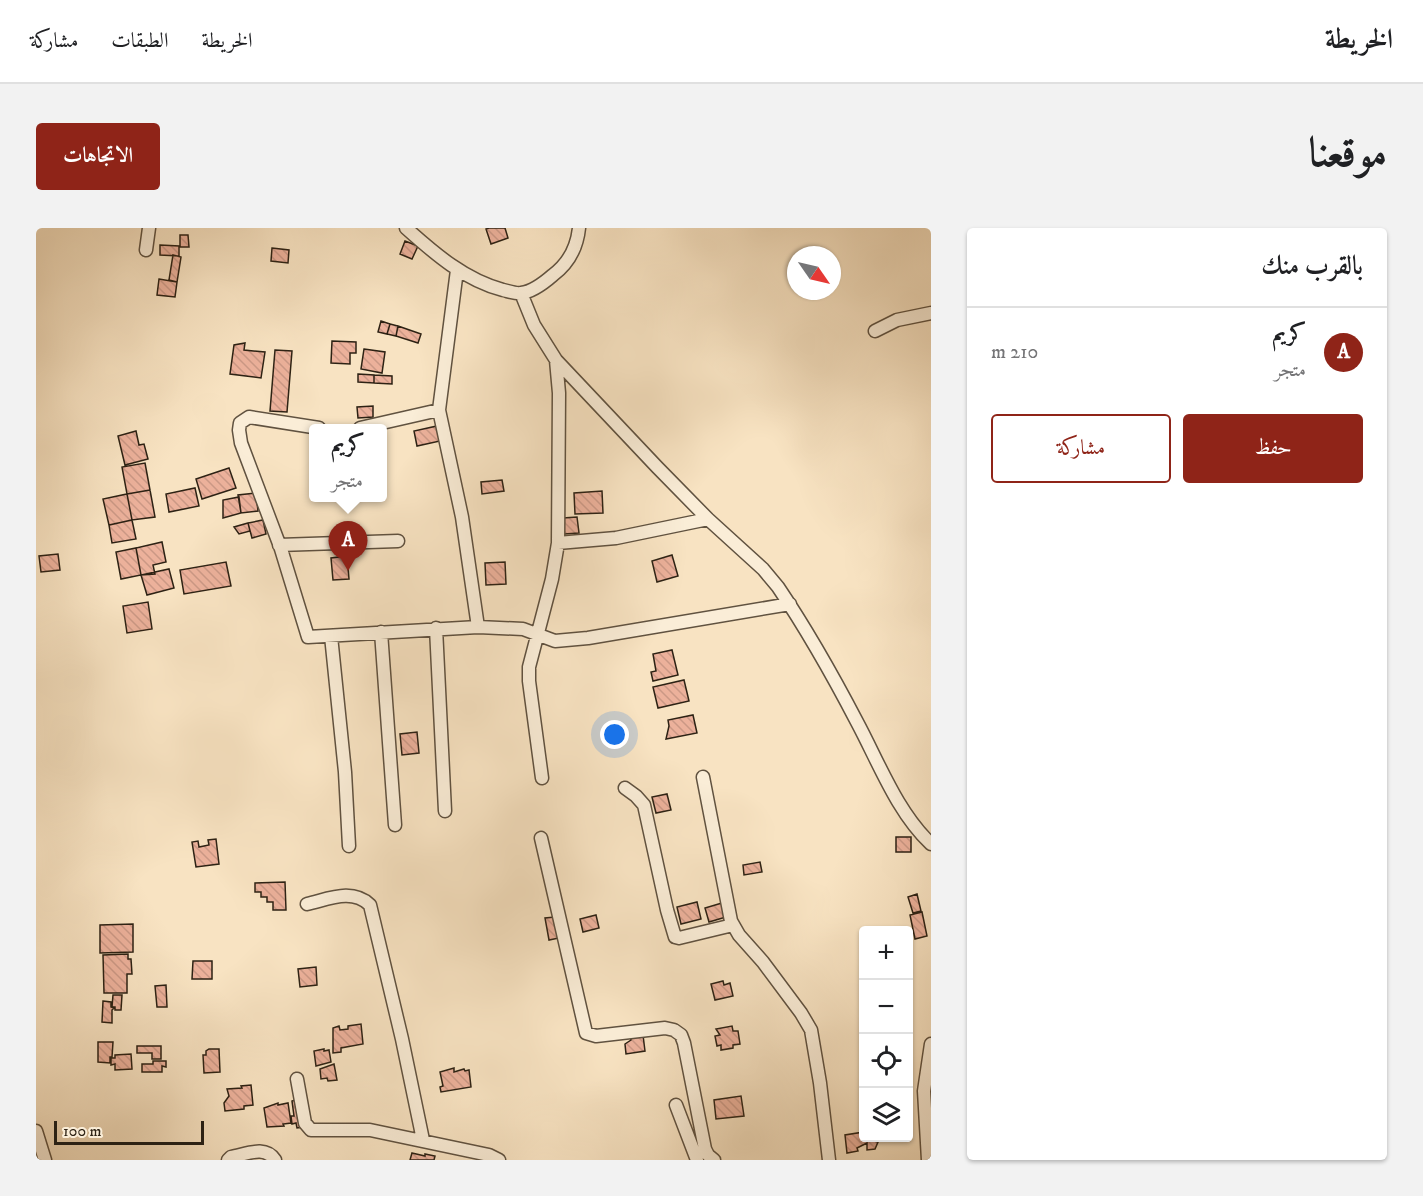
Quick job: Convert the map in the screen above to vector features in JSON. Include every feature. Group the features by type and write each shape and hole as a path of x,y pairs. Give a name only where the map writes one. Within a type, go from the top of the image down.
{"street":[{"path":"146,250 149,228"},
{"path":"406,228 457,270 484,284 521,293 542,284 563,266 577,242 579,228"},
{"path":"457,270 439,410 462,517 478,627"},
{"path":"521,293 534,325 556,360 708,519 763,569 790,604 907,816 931,844"},
{"path":"875,331 897,320 931,313"},
{"path":"542,778 529,667 552,579 558,543 559,404 556,360"},
{"path":"381,424 439,410"},
{"path":"309,427 249,417 240,423 239,430 241,443 279,544 308,637 478,627 523,629 555,641 588,638 790,604"},
{"path":"558,543 616,538 708,519"},
{"path":"279,544 398,542"},
{"path":"436,628 445,811"},
{"path":"381,632 395,825"},
{"path":"331,636 345,772 349,846"},
{"path":"703,777 733,925 775,977 811,1030 829,1160"},
{"path":"625,788 644,805 675,937 733,925"},
{"path":"541,838 586,1033 596,1036 665,1028 681,1035 688,1057 705,1149 714,1160"},
{"path":"307,904 347,894 358,896 370,904 423,1140"},
{"path":"928,1160 924,1091 931,1044"},
{"path":"297,1079 305,1123 311,1130 370,1130 489,1155 499,1160"},
{"path":"676,1105 697,1160"},
{"path":"36,1131 45,1160"},
{"path":"228,1160 231,1157 265,1151 275,1160"}],"building":[{"path":"505,228 508,238 491,244 486,229"},
{"path":"180,235 188,235 189,247 180,247"},
{"path":"405,241 418,246 412,259 400,254"},
{"path":"160,245 179,246 179,256 160,255"},
{"path":"272,248 289,250 288,263 271,261"},
{"path":"173,255 181,257 177,282 169,280"},
{"path":"159,279 177,282 175,297 157,295"},
{"path":"381,321 390,324 387,334 378,332"},
{"path":"390,324 398,326 396,336 387,334"},
{"path":"398,326 421,334 418,343 396,336"},
{"path":"332,341 356,342 356,353 350,353 350,364 331,363"},
{"path":"245,343 244,350 265,352 261,378 230,374 234,345"},
{"path":"364,349 385,352 382,373 361,369"},
{"path":"275,350 292,351 287,412 270,411"},
{"path":"358,374 374,375 374,383 358,382"},
{"path":"374,375 392,376 392,384 374,383"},
{"path":"373,406 373,417 358,418 357,407"},
{"path":"437,426 440,441 417,446 414,431"},
{"path":"136,431 139,445 144,444 148,459 125,465 118,436"},
{"path":"145,463 150,490 127,494 122,467"},
{"path":"229,468 236,488 202,499 196,479"},
{"path":"502,480 504,491 482,494 481,482"},
{"path":"195,488 199,506 169,512 166,494"},
{"path":"150,490 155,517 132,520 127,494"},
{"path":"602,491 603,513 575,514 574,493"},
{"path":"256,493 258,511 241,513 238,495"},
{"path":"127,494 132,520 109,525 103,499"},
{"path":"239,497 241,513 223,518 223,500"},
{"path":"577,517 579,533 564,534 563,518"},
{"path":"132,520 136,539 112,543 109,525"},
{"path":"263,520 266,534 252,538 248,523"},
{"path":"248,523 250,531 239,534 234,527"},
{"path":"162,542 166,562 153,565 155,574 141,575 136,548"},
{"path":"136,548 141,575 121,579 116,552"},
{"path":"58,554 60,570 41,572 39,556"},
{"path":"672,555 678,576 657,582 652,561"},
{"path":"347,556 349,579 333,580 331,558"},
{"path":"226,562 231,586 184,594 180,570"},
{"path":"505,562 506,584 486,585 485,563"},
{"path":"169,569 174,588 147,595 141,575"},
{"path":"148,602 152,629 127,633 123,606"},
{"path":"672,650 678,675 653,681 651,672 656,671 653,654"},
{"path":"684,680 689,701 658,708 653,687"},
{"path":"693,715 697,733 666,739 668,720"},
{"path":"417,732 419,753 402,755 400,734"},
{"path":"667,794 671,810 656,813 652,797"},
{"path":"896,837 911,837 911,852 896,852"},
{"path":"216,839 219,864 196,867 192,842 198,841 199,847 209,845 208,840"},
{"path":"760,862 762,872 744,875 743,865"},
{"path":"285,882 286,910 273,910 273,902 267,902 267,897 261,897 261,892 255,892 255,883"},
{"path":"917,894 921,911 913,913 908,897"},
{"path":"697,902 701,919 681,924 677,907"},
{"path":"722,903 726,917 709,922 705,908"},
{"path":"922,912 927,936 915,939 910,915"},
{"path":"596,915 599,928 583,932 580,919"},
{"path":"555,917 559,938 549,940 545,918"},
{"path":"133,924 133,952 100,953 100,925"},
{"path":"128,954 128,959 131,959 132,974 127,974 127,993 104,993 103,955"},
{"path":"193,961 212,961 212,979 192,979"},
{"path":"316,967 317,985 300,987 298,969"},
{"path":"723,981 724,985 730,983 733,996 715,1000 711,984"},
{"path":"166,985 167,1007 157,1007 155,986"},
{"path":"113,995 122,995 121,1010 115,1010 115,1007 112,1007"},
{"path":"103,1001 111,1002 111,1007 114,1008 112,1023 102,1022"},
{"path":"361,1024 363,1044 341,1048 341,1052 333,1053 333,1028 339,1026 340,1030 348,1029 348,1026"},
{"path":"732,1026 733,1031 738,1031 740,1044 721,1050 721,1045 717,1046 715,1036 720,1035 716,1029"},
{"path":"643,1035 645,1051 626,1054 625,1044 631,1040 630,1037"},
{"path":"98,1042 113,1042 110,1063 98,1062"},
{"path":"137,1046 161,1046 161,1059 152,1059 152,1053 137,1053"},
{"path":"209,1049 219,1049 220,1072 204,1073 203,1055 206,1055"},
{"path":"324,1049 324,1051 329,1050 331,1062 316,1066 314,1051"},
{"path":"131,1054 132,1069 115,1070 115,1064 111,1065 111,1058 115,1058 115,1055"},
{"path":"153,1061 166,1061 166,1067 162,1066 162,1072 142,1072 142,1064 153,1064"},
{"path":"334,1064 337,1080 321,1079 320,1069"},
{"path":"454,1068 454,1072 469,1070 471,1087 441,1092 440,1087 443,1086 440,1072"},
{"path":"251,1085 253,1105 244,1106 244,1109 225,1111 224,1103 229,1096 227,1089"},
{"path":"741,1096 744,1116 716,1119 714,1100"},
{"path":"299,1099 304,1127 297,1128 296,1123 292,1124 291,1116 294,1116 292,1101"},
{"path":"278,1103 278,1105 288,1103 291,1123 283,1124 284,1126 267,1127 264,1108"},
{"path":"859,1133 859,1142 878,1142 875,1149 867,1150 867,1143 857,1148 858,1151 847,1153 845,1135"},
{"path":"412,1153 435,1156 434,1160 410,1160"}],"place":[{"name":"كريم","path":"348,571"}]}
